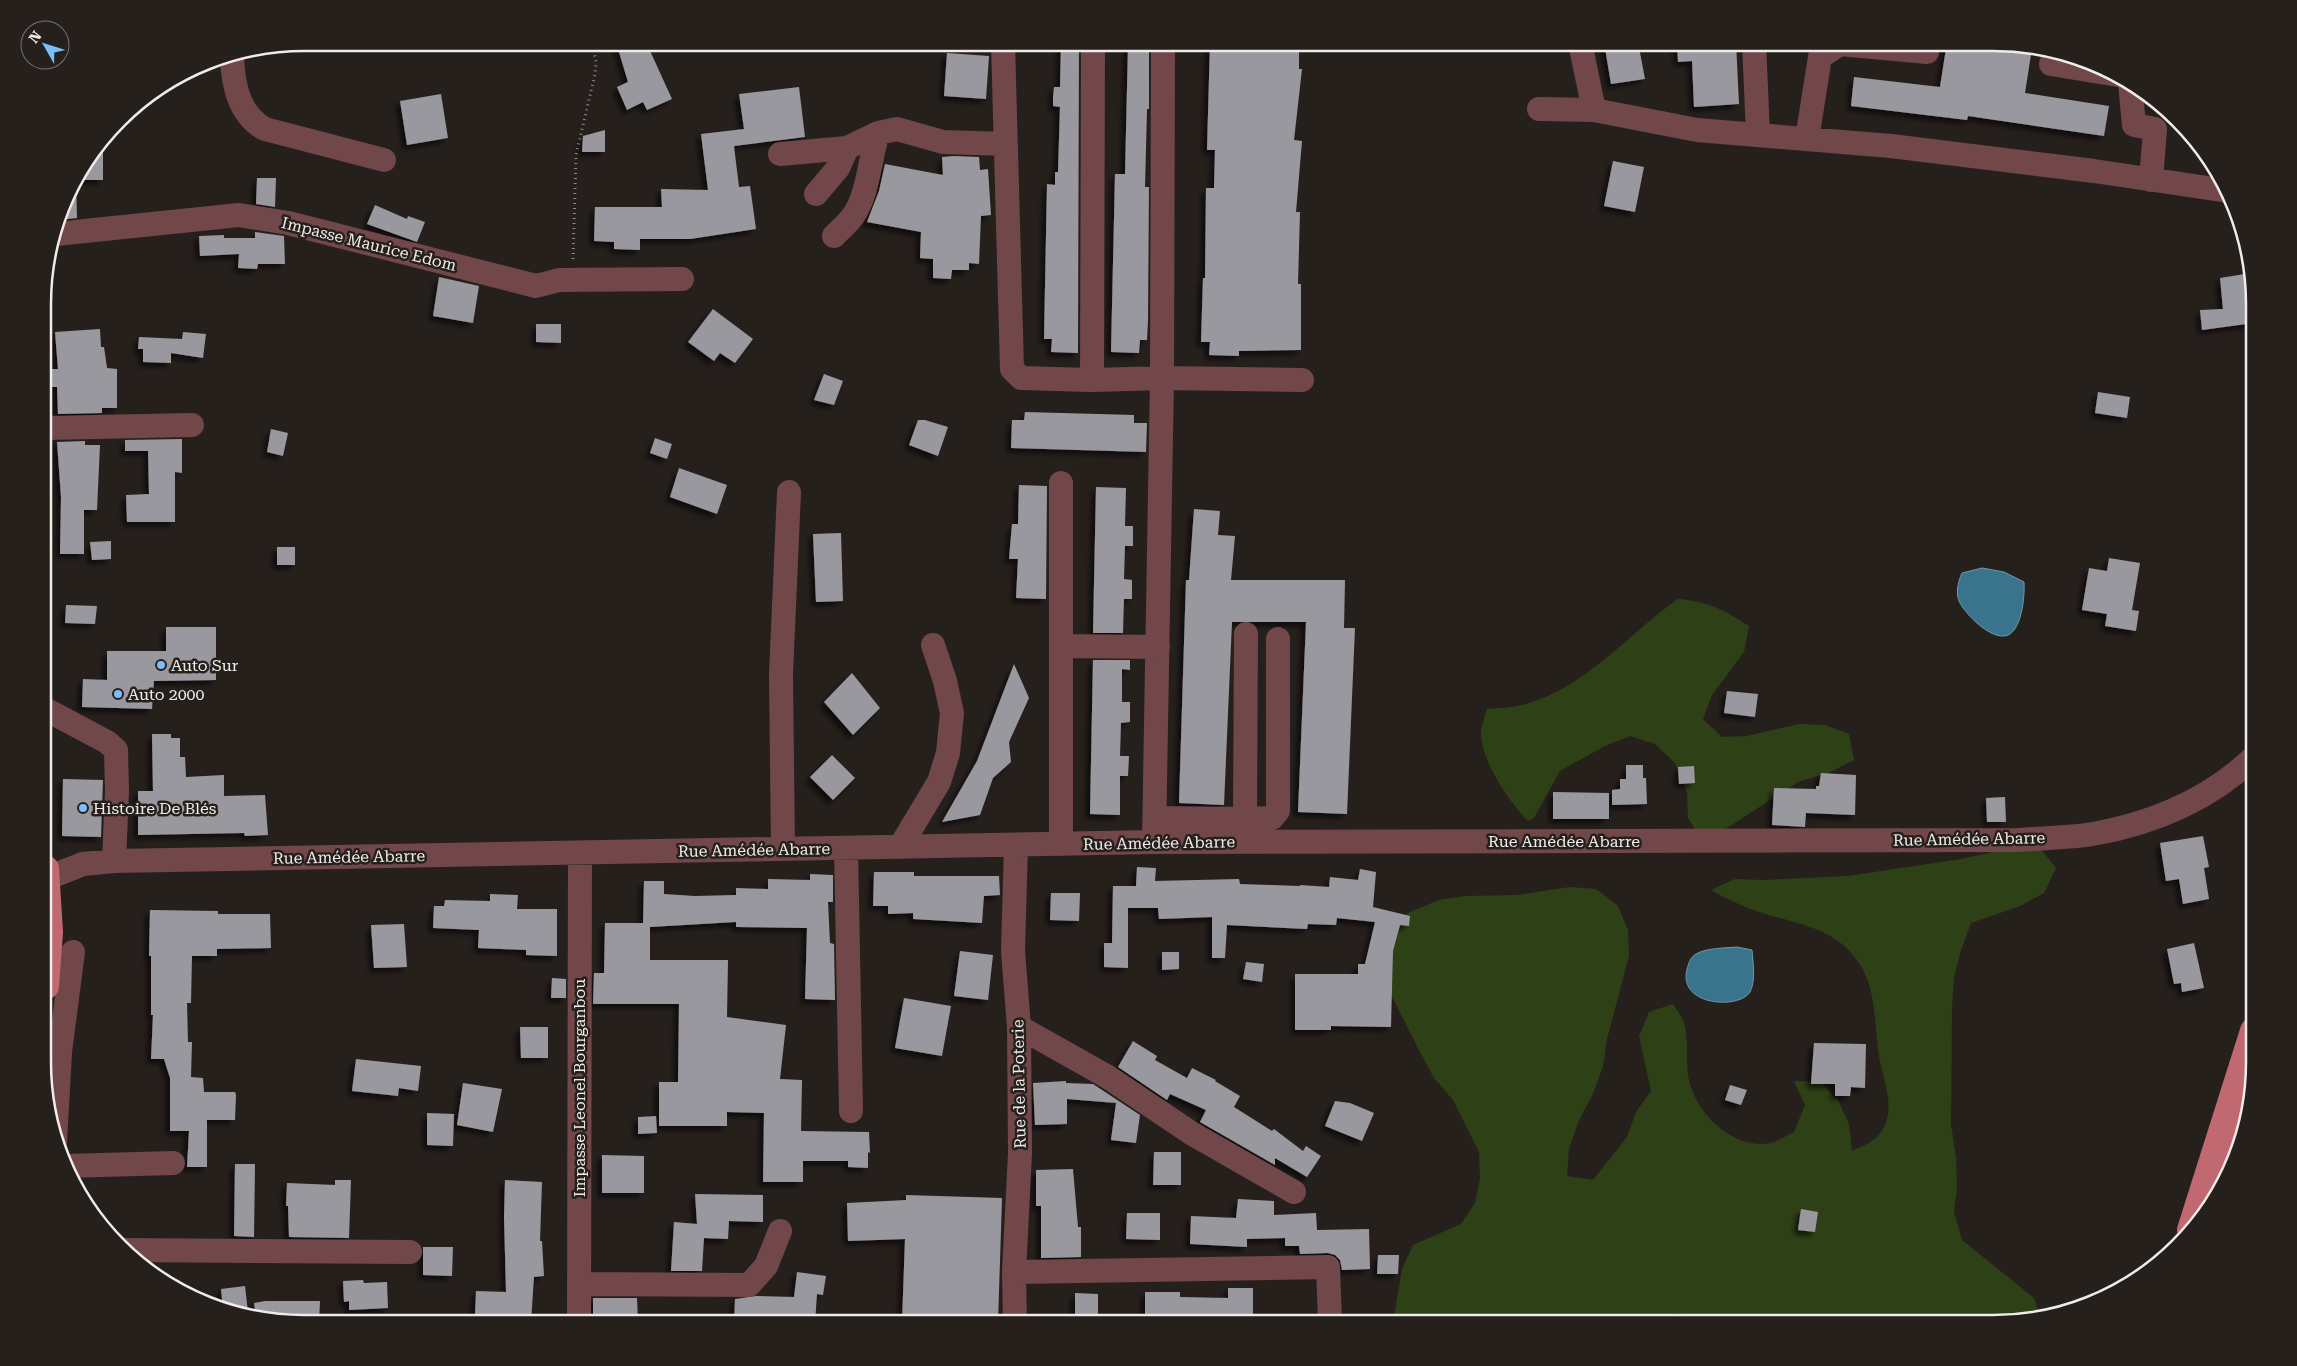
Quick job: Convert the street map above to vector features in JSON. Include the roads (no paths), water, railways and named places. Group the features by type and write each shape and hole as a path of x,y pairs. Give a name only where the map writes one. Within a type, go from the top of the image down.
{"main road":[{"path":"2197,1212 2246,1056"}],"street":[{"path":"1003,51 1012,369 1021,378 1302,380"},
{"path":"1092,380 1093,51"},
{"path":"1154,842 1162,378 1163,51"},
{"path":"1582,51 1594,110"},
{"path":"1754,51 1758,134"},
{"path":"1807,139 1820,57 1829,51"},
{"path":"1916,51 1927,52"},
{"path":"232,62 233,80 238,98 253,123 265,129 384,160"},
{"path":"2051,64 2091,71"},
{"path":"2131,93 2134,125 2155,129 2151,180"},
{"path":"1539,109 1594,110 1697,130 1891,146 2219,190"},
{"path":"780,154 847,148 878,133 897,129 943,142 1006,144"},
{"path":"834,236 852,217 861,201 871,153 878,133"},
{"path":"816,194 838,168 847,148"},
{"name":"Impasse Maurice Edom","path":"62,233 239,215 288,223 536,286 559,280 682,279"},
{"path":"51,428 192,426"},
{"path":"1061,483 1061,844"},
{"path":"783,849 781,674 789,492"},
{"path":"1246,634 1246,819"},
{"path":"1155,818 1272,818 1278,811 1278,639"},
{"path":"900,847 939,782 948,753 952,714 945,681 933,645"},
{"path":"1061,646 1158,647"},
{"path":"51,712 106,742 116,750 117,792 114,861"},
{"name":"Rue Amédée Abarre","path":"51,873 83,864 114,861 1154,842 2007,840 2092,834 2140,824 2185,806 2213,790 2246,763"},
{"name":"Rue de la Poterie","path":"1015,1315 1014,1272 1020,1153 1019,1027 1013,951 1016,845"},
{"path":"846,848 851,1111"},
{"name":"Impasse Leonel Bourganbou","path":"579,1315 580,853"},
{"path":"57,1113 60,1052 73,952"},
{"path":"1019,1027 1108,1077 1191,1133 1294,1192"},
{"path":"73,1166 173,1163"},
{"path":"579,1284 749,1285 766,1266 780,1231"},
{"path":"135,1250 410,1252"},
{"path":"1014,1272 1328,1267 1330,1315"}],"water":[{"path":"1982,568 2004,572 2024,582 2020,617 2010,634 2004,636 1989,632 1969,615 1958,599 1959,580 1962,573"},
{"path":"1737,947 1752,950 1754,977 1750,992 1744,998 1734,1001 1710,1001 1699,997 1690,989 1686,979 1688,964 1694,955 1710,949"}],"place":[{"name":"Auto Sur","path":"161,665"},
{"name":"Auto 2000","path":"118,694"},
{"name":"Histoire De Blés","path":"83,808"}]}
